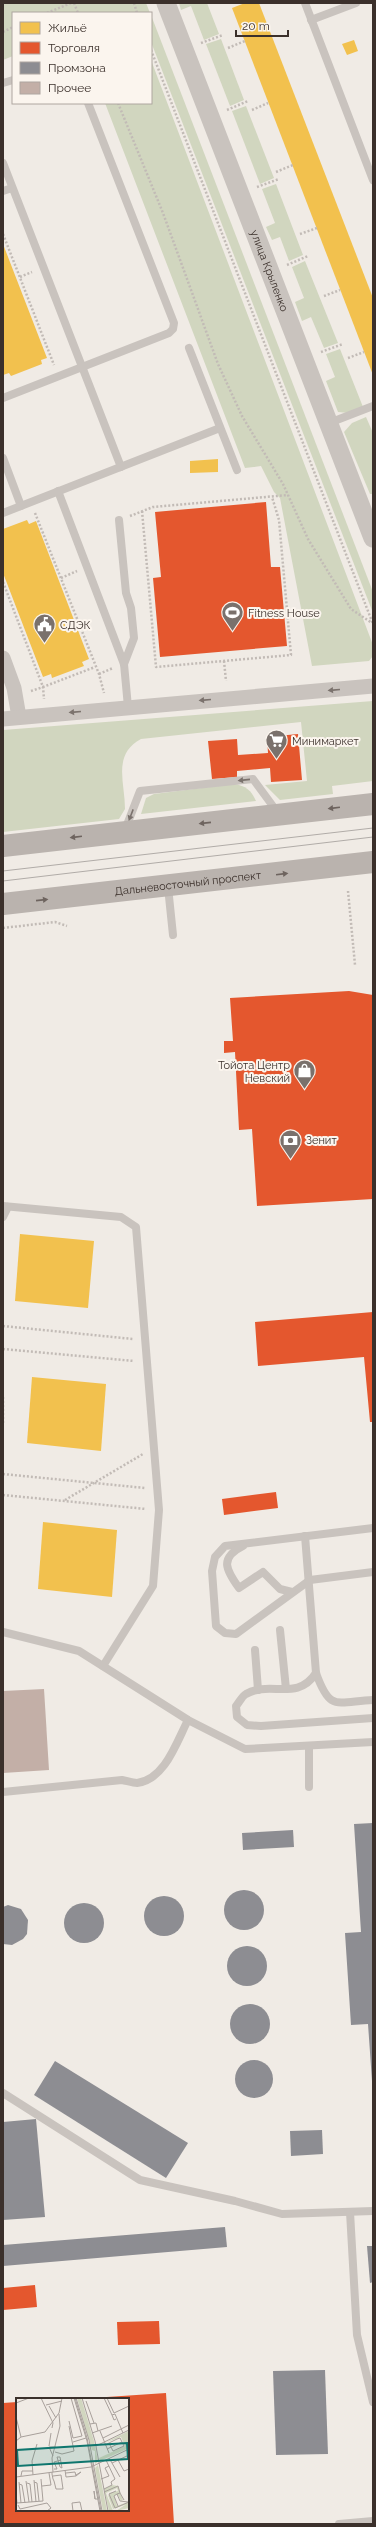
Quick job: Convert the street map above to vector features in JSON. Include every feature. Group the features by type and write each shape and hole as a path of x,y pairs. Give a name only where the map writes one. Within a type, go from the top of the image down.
{"main road":[{"path":"3,846 373,804"},
{"name":"Дальневосточный проспект","path":"3,904 168,887 373,862"}],"street":[{"name":"улица Крыленко","path":"166,3 329,423 368,509 373,538"},
{"path":"3,658 14,688 19,717"},
{"path":"3,719 373,686"}],"lane":[{"path":"305,3 373,180"},
{"path":"312,20 356,3"},
{"path":"3,398 169,333 173,329 174,323 88,104"},
{"path":"3,163 121,467"},
{"path":"3,192 12,188"},
{"path":"189,348 237,470"},
{"path":"329,423 373,406"},
{"path":"3,513 220,428"},
{"path":"3,458 21,506"},
{"path":"58,491 124,664 128,707"},
{"path":"119,520 126,593 131,608 134,638 124,664"},
{"path":"125,832 140,791 253,779 280,815"},
{"path":"168,887 173,935"},
{"path":"3,1217 5,1206 121,1217 136,1226 159,1510 152,1586 103,1666"},
{"path":"373,1528 225,1546 215,1557 212,1570 216,1626 226,1634 236,1634 310,1580 373,1572"},
{"path":"305,1536 310,1580 316,1674 323,1693 329,1700 335,1702 373,1700"},
{"path":"250,1542 232,1551 226,1563 228,1574 239,1588 263,1572 280,1589 292,1592"},
{"path":"280,1630 286,1690"},
{"path":"3,1632 79,1651 188,1720 245,1749 373,1742"},
{"path":"255,1650 258,1690"},
{"path":"316,1674 311,1682 302,1688 286,1690 258,1690 245,1694 236,1706 237,1717 247,1725 261,1726 373,1718"},
{"path":"3,1792 122,1780 137,1783 152,1778 163,1767 188,1720"},
{"path":"309,1746 309,1787"},
{"path":"3,2093 140,2180 235,2201 282,2214 373,2211"},
{"path":"350,2212 357,2335 373,2402"},
{"path":"339,2524 373,2521"}],"path":[{"path":"50,12 72,3 77,12"},
{"path":"3,32 12,28"},
{"path":"184,49 223,35"},
{"path":"228,48 245,41"},
{"path":"152,53 373,624"},
{"path":"210,117 248,101"},
{"path":"252,110 268,103"},
{"path":"118,104 163,213 218,364 242,416 288,496 308,539 351,609 373,624"},
{"path":"276,172 293,165"},
{"path":"240,194 279,179"},
{"path":"300,234 316,228"},
{"path":"3,234 58,376"},
{"path":"270,272 308,256"},
{"path":"324,296 340,290"},
{"path":"304,359 343,344"},
{"path":"348,358 364,352"},
{"path":"119,520 153,507 288,496"},
{"path":"142,511 156,667 291,655 279,520 272,497"},
{"path":"31,502 104,693"},
{"path":"3,582 43,687 44,700"},
{"path":"224,661 226,681"},
{"path":"31,691 95,667"},
{"path":"348,891 355,964"},
{"path":"3,928 55,922 67,926"},
{"path":"3,1326 145,1340"},
{"path":"3,1349 147,1363"},
{"path":"3,1397 3,1425"},
{"path":"64,1501 154,1448"},
{"path":"3,1474 157,1489"},
{"path":"3,1495 159,1510"}],"green space":[{"path":"3,3 146,3 150,12 12,12 12,56 3,60"},
{"path":"179,3 207,3 219,34 204,40 191,6 181,10"},
{"path":"152,18 373,592 373,613 152,45"},
{"path":"221,39 244,100 230,106 206,44"},
{"path":"152,63 373,645 373,656 369,661 312,666 280,498 274,492 261,466 245,468 105,104 152,104"},
{"path":"246,106 274,178 260,184 232,111"},
{"path":"276,184 303,255 289,261 280,237 272,240 266,227 275,223 262,189"},
{"path":"305,261 338,343 324,348 311,317 302,321 295,302 304,298 292,267"},
{"path":"340,349 363,407 349,413 338,412 326,381 335,377 326,354"},
{"path":"366,417 373,433 373,494 370,494 344,432 352,423"},
{"path":"373,701 373,781 332,786 333,794 280,800 265,785 307,781 301,722 141,739 132,745 126,753 123,761 122,779 125,809 119,819 3,832 3,730"},
{"path":"234,784 248,789 256,801 141,814 146,798 154,794"}],"building: Жильё":[{"path":"245,3 259,3 373,298 373,375 232,8"},
{"path":"354,40 358,51 347,55 342,44"},
{"path":"3,244 47,358 41,360 42,364 11,376 9,373 3,375"},
{"path":"218,459 218,472 190,473 190,461"},
{"path":"27,520 29,524 36,521 89,659 82,662 84,666 52,678 51,674 43,677 3,573 3,529"},
{"path":"20,1234 94,1241 88,1308 15,1301"},
{"path":"32,1377 106,1384 101,1451 27,1443"},
{"path":"43,1522 117,1530 112,1597 38,1589"}],"building: Торговля":[{"path":"266,502 271,567 280,567 287,646 160,657 153,578 161,577 155,512"},
{"path":"298,734 302,780 271,782 270,768 237,771 237,777 212,779 208,741 237,739 238,755 268,753 267,737"},
{"name":"Тойота Центр Невский","path":"349,991 373,995 373,1199 257,1206 252,1129 239,1130 235,1052 224,1053 224,1041 233,1041 230,998"},
{"path":"373,1312 373,1422 370,1422 364,1357 258,1366 255,1322"},
{"path":"276,1492 278,1508 224,1515 222,1499"},
{"path":"35,2285 37,2307 3,2310 3,2288"},
{"path":"159,2321 160,2344 118,2345 117,2322"},
{"path":"166,2393 174,2524 3,2524 3,2403 16,2402 16,2511 129,2511 129,2398 92,2398"}],"building: Промзона":[{"path":"373,1823 372,2081 368,2024 351,2025 345,1933 361,1932 354,1824"},
{"path":"293,1830 294,1847 243,1850 242,1833"},
{"path":"244,1890 252,1892 258,1896 262,1902 264,1910 262,1918 258,1924 252,1928 244,1930 236,1928 230,1924 226,1918 224,1910 226,1902 230,1896 236,1892"},
{"path":"164,1896 172,1898 178,1902 182,1908 184,1916 182,1924 178,1930 172,1934 164,1936 156,1934 150,1930 146,1924 144,1916 146,1908 150,1902 156,1898"},
{"path":"84,1903 92,1905 98,1909 102,1915 104,1923 102,1931 98,1937 92,1941 84,1943 76,1941 70,1937 66,1931 64,1923 66,1915 70,1909 76,1905"},
{"path":"8,1905 21,1909 28,1920 27,1934 23,1939 12,1945 3,1944 3,1907"},
{"path":"247,1946 255,1948 261,1952 265,1958 267,1966 265,1974 261,1980 255,1984 247,1986 239,1984 233,1980 229,1974 227,1966 229,1958 233,1952 239,1948"},
{"path":"250,2004 258,2006 264,2010 268,2016 270,2024 268,2032 264,2038 258,2042 250,2044 242,2042 236,2038 232,2032 230,2024 232,2016 236,2010 242,2006"},
{"path":"250,2060 258,2060 265,2063 270,2068 273,2079 270,2090 265,2095 258,2098 250,2098 243,2095 238,2090 235,2083 235,2075 238,2068 243,2063"},
{"path":"55,2061 188,2143 166,2178 34,2095"},
{"path":"36,2119 45,2217 3,2220 3,2122"},
{"path":"322,2130 323,2154 291,2156 290,2131"},
{"path":"225,2227 227,2247 3,2266 3,2245"},
{"path":"367,2246 373,2246 373,2282 370,2283"},
{"path":"325,2370 328,2454 276,2455 273,2371"}],"building: Прочее":[{"path":"44,1689 49,1770 3,1773 3,1691"}],"tram line":[{"path":"3,871 373,828"},
{"path":"3,881 373,837"}],"place":[{"name":"Fitness House","path":"232,632"},
{"name":"СДЭК","path":"44,644"},
{"name":"Минимаркет","path":"277,760"},
{"name":"Тойота Центр Невский","path":"305,1090"},
{"name":"Зенит","path":"290,1160"}]}
